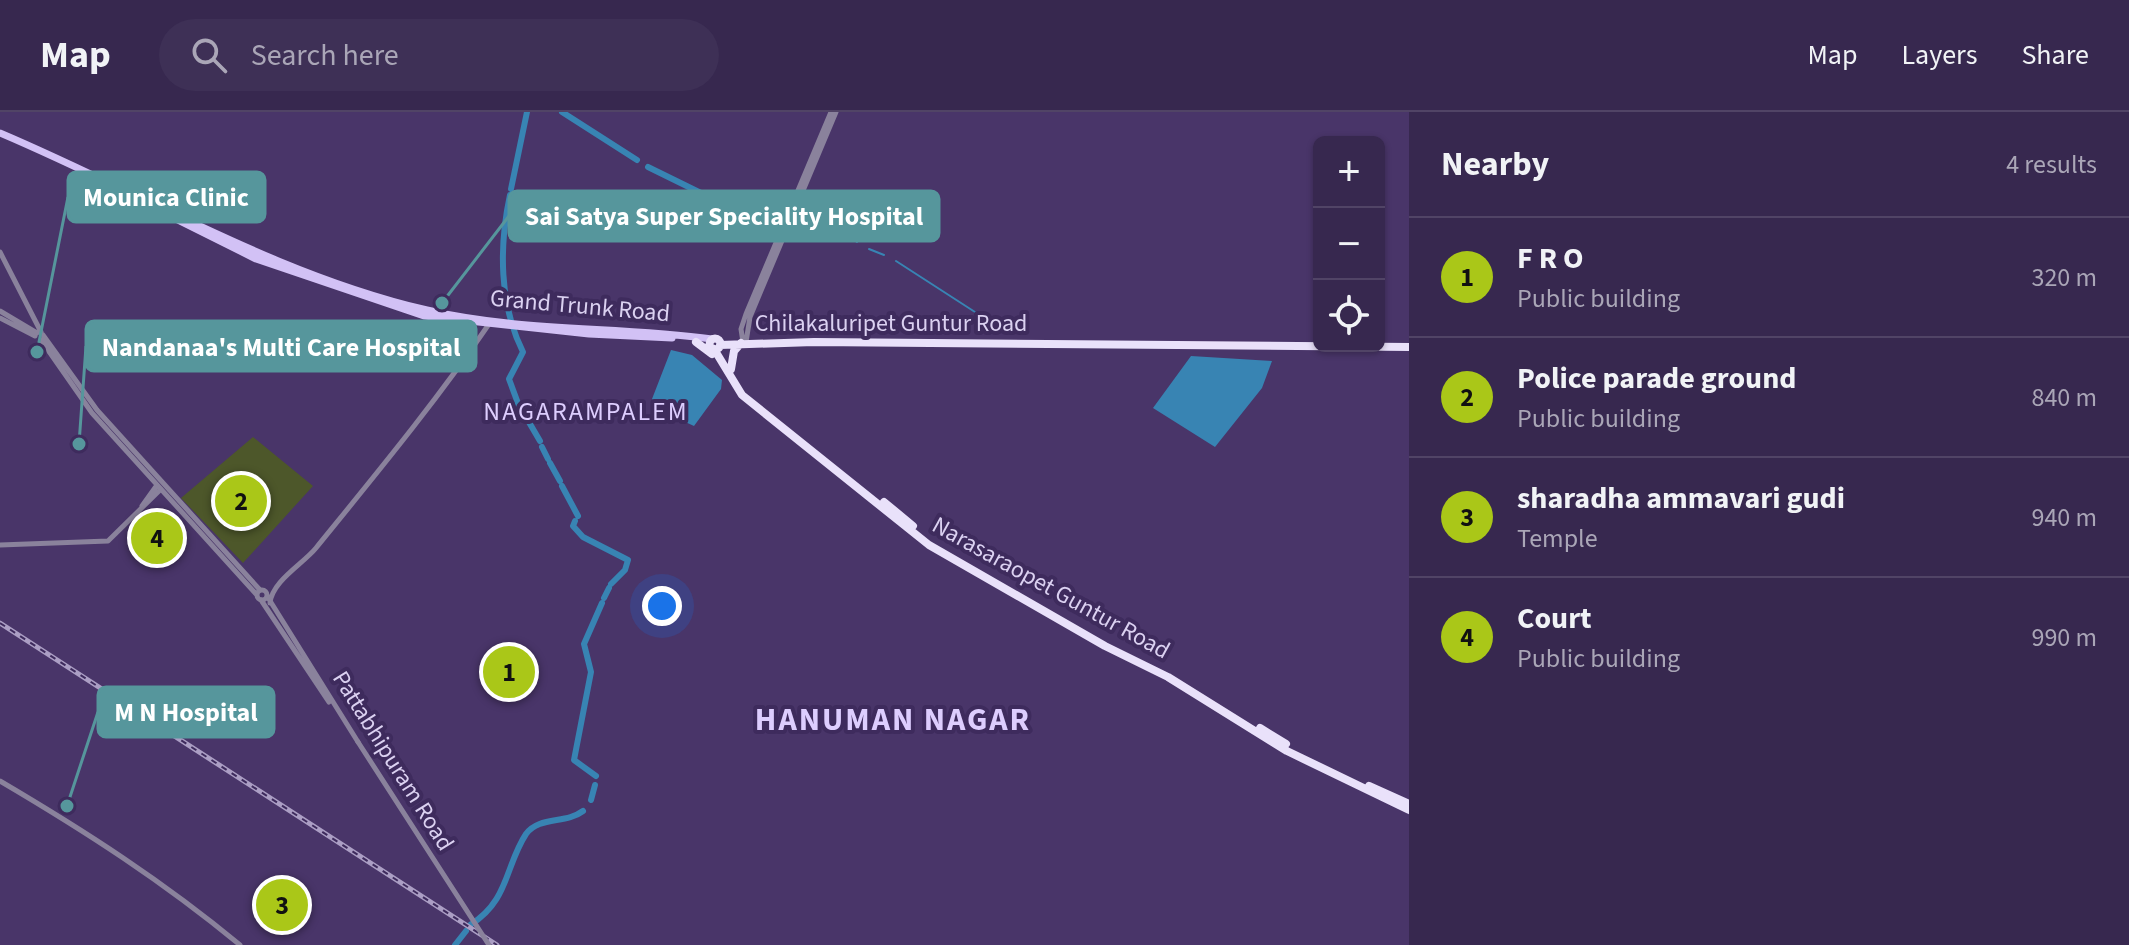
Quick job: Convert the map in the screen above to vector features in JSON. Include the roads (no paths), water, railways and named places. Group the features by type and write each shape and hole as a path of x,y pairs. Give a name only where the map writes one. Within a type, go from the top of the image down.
{"highway":[{"name":"Chilakaluripet Guntur Road","path":"716,344 744,340 1059,342"},
{"path":"731,369 734,351 744,340"},
{"path":"696,342 722,363"},
{"path":"1059,342 1313,342"},
{"path":"1059,342 1409,345"},
{"path":"1385,343 1409,345"},
{"name":"Narasaraopet Guntur Road","path":"716,344 722,363 742,395 936,550 1105,646 1168,677 1287,751 1409,810"},
{"name":"Narasaraopet Guntur Road","path":"716,344 746,393 935,543 1113,646 1181,679 1300,752 1409,804"}],"main road":[{"name":"Grand Trunk Road","path":"0,136 111,181 222,238 279,263 426,310 517,325 716,344"},
{"name":"Grand Trunk Road","path":"0,136 109,186 227,247 285,271 424,316 502,323"},
{"name":"Grand Trunk Road","path":"592,331 716,344"}],"street":[{"path":"744,340 742,326 834,112"},
{"path":"0,252 40,335 97,410 160,485 260,594 275,588 307,560 377,477 489,324"},
{"path":"0,311 40,335"},
{"path":"0,318 40,335"},
{"path":"0,545 108,541 160,485"},
{"path":"270,603 275,588"},
{"name":"Pattabhipuram Road","path":"260,594 270,603 357,743"},
{"name":"Pattabhipuram Road","path":"260,594 488,945"},
{"path":"0,781 105,842 185,899 240,945"}],"water":[{"path":"671,350 692,355 722,380 721,389 694,426 659,410 652,399"},
{"path":"1191,356 1272,361 1262,388 1215,447 1153,408"}],"waterway":[{"path":"511,189 527,112"},
{"path":"562,112 637,160"},
{"path":"648,167 703,194 764,196"},
{"path":"510,195 504,234 503,275 509,314 523,352 509,379 519,406"},
{"path":"764,196 785,205"},
{"path":"796,214 839,228 857,242"},
{"path":"869,249 884,255"},
{"path":"896,261 992,323"},
{"path":"523,412 540,441"},
{"path":"542,447 548,459"},
{"path":"550,463 560,481"},
{"path":"562,486 578,516"},
{"path":"575,521 573,526 583,537 628,560 625,570 611,584"},
{"path":"604,598 609,588"},
{"path":"596,776 574,760 591,672 584,644 602,603"},
{"path":"591,800 595,785"},
{"path":"470,925 483,916 499,894 519,846 531,828 583,811"},
{"path":"455,945 466,931"}],"railway":[{"path":"0,623 497,945"}],"place":[{"name":"Sai Satya Super Speciality Hospital","path":"442,303"},
{"name":"Mounica Clinic","path":"37,352"},
{"name":"Nandanaa's Multi Care Hospital","path":"79,444"},
{"name":"Police parade ground","path":"241,501"},
{"name":"Court","path":"157,538"},
{"name":"F R O","path":"509,672"},
{"name":"M N Hospital","path":"67,806"},
{"name":"sharadha ammavari gudi","path":"282,905"}],"district":[{"name":"NAGARAMPALEM","path":"586,411"},
{"name":"HANUMAN NAGAR","path":"893,720"}]}
